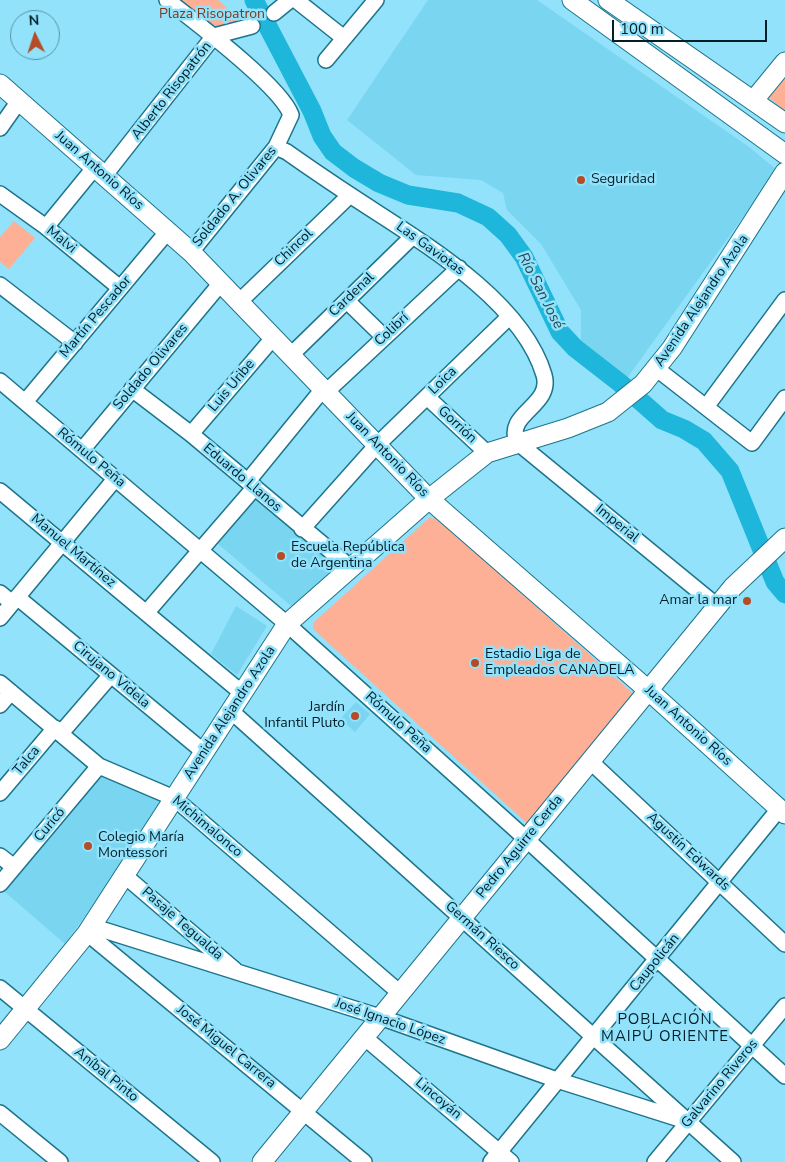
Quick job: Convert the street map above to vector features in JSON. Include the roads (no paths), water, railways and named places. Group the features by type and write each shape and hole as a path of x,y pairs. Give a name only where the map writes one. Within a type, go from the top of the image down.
{"main road":[{"path":"572,0 785,154"},
{"path":"608,0 785,123"},
{"path":"753,101 785,62"},
{"name":"Juan Antonio Ríos","path":"0,84 191,252 429,499 648,690 782,812"},
{"name":"Avenida Alejandro Azola","path":"0,1040 89,930 288,624 429,499 487,453 517,442 568,428 608,412 643,384 657,369 785,172"},
{"name":"Pedro Aguirre Cerda","path":"262,1162 717,606 742,577 780,542"}],"street":[{"path":"166,0 214,36"},
{"path":"274,13 290,0"},
{"path":"296,0 344,38"},
{"path":"326,60 376,0"},
{"name":"Alberto Risopatrón","path":"46,227 100,171 214,36 252,26"},
{"name":"Soldado A. Olivares","path":"191,252 276,147 291,115 281,98 214,36"},
{"path":"0,128 19,101"},
{"name":"Las Gaviotas","path":"276,147 287,152 459,268 509,317 525,336 543,372 545,387 538,402 516,422 514,432 517,442"},
{"name":"Malvi","path":"0,194 46,227 120,288"},
{"name":"Chincol","path":"239,302 350,195"},
{"name":"Martín Pescador","path":"25,402 168,231"},
{"name":"Cardenal","path":"291,355 413,236"},
{"name":"Colibrí","path":"147,612 201,551 251,484 325,391 459,268"},
{"name":"Soldado Olivares","path":"82,450 221,283"},
{"path":"0,285 75,343"},
{"path":"347,300 384,337"},
{"path":"706,407 785,300"},
{"name":"Loica","path":"302,529 376,446 509,317"},
{"name":"Luis Uribe","path":"191,434 274,338"},
{"path":"657,369 752,443 785,398"},
{"name":"Rómulo Peña","path":"1,384 25,402 288,624 527,839 785,1076"},
{"name":"Eduardo Llanos","path":"132,389 191,434 302,529 351,568"},
{"name":"Gorrión","path":"427,397 487,453"},
{"name":"Imperial","path":"517,442 717,606"},
{"path":"0,618 115,479"},
{"name":"Manuel Martínez","path":"0,491 242,693"},
{"name":"Cirujano Videla","path":"0,593 15,600 111,675 204,752"},
{"name":"Talca","path":"0,793 111,675"},
{"path":"0,705 6,688"},
{"name":"Michimalonco","path":"6,688 99,766 174,798 400,993"},
{"name":"Germán Riesco","path":"231,711 733,1162"},
{"name":"Agustín Edwards","path":"590,761 785,944"},
{"name":"Curicó","path":"0,884 99,766"},
{"name":"Caupolicán","path":"495,1157 720,882 782,812"},
{"path":"0,856 14,867"},
{"name":"Pasaje Tegualda","path":"124,875 240,974"},
{"name":"José Ignacio López","path":"89,930 240,974 380,1018 557,1080 689,1122"},
{"name":"José Miguel Carrera","path":"89,930 364,1162"},
{"name":"Aníbal Pinto","path":"0,988 212,1162"},
{"name":"Galvarino Riveros","path":"656,1162 785,1006"},
{"name":"Lincoyán","path":"364,1037 495,1157 511,1162"},
{"path":"0,1113 60,1162"}],"waterway":[{"name":"Río San José","path":"254,0 312,111 322,136 333,152 354,168 379,183 408,195 458,203 488,217 508,235 524,257 560,332 575,348 620,383 662,420 684,429 704,441 730,471 775,582 785,594"}],"place":[{"name":"Seguridad","path":"581,180"},
{"name":"Escuela República de Argentina","path":"281,556"},
{"name":"Amar la mar","path":"747,601"},
{"name":"Estadio Liga de Empleados CANADELA","path":"475,663"},
{"name":"Jardín Infantil Pluto","path":"355,716"},
{"name":"Colegio María Montessori","path":"88,846"}],"district":[{"name":"POBLACIÓN MAIPÚ ORIENTE","path":"665,1028"}],"park label":[{"name":"Plaza Risopatron","path":"212,15"}]}
